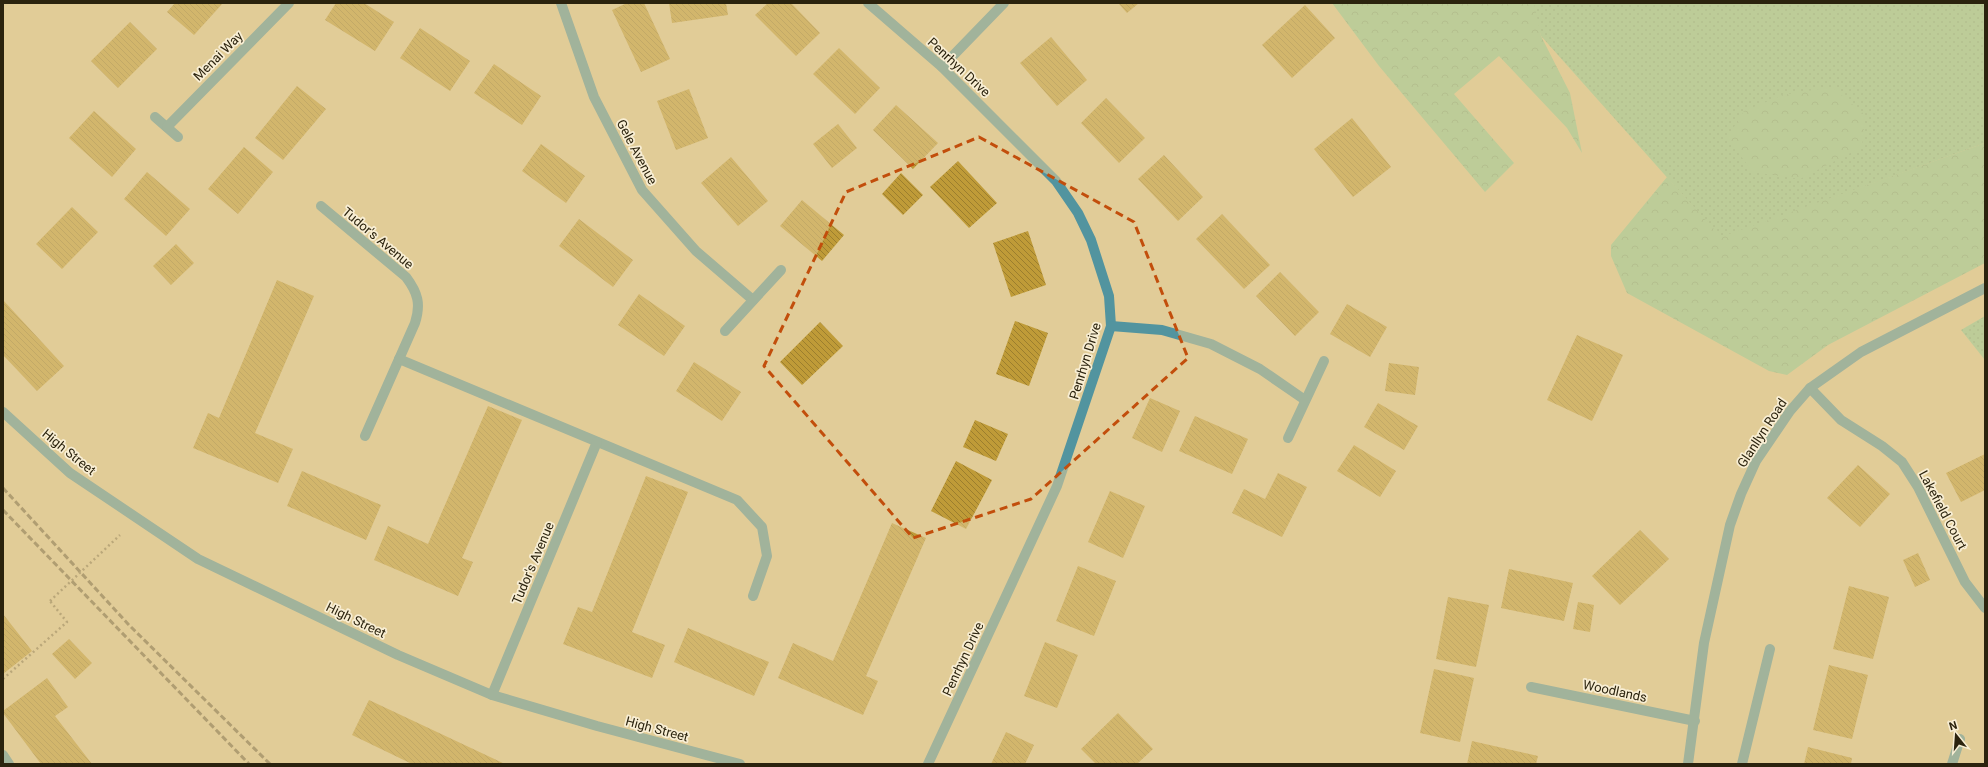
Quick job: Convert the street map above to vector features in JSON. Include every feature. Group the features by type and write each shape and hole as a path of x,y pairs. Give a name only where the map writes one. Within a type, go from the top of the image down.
{"street":[{"name":"Menai Way","path":"167,127 288,3"},
{"name":"Gele Avenue","path":"561,3 594,97 642,190 696,251 753,300"},
{"name":"Penrhyn Drive","path":"868,3 942,67 1056,181 1078,213 1092,240 1109,296 1111,326 1058,486 928,764"},
{"path":"942,67 1004,3"},
{"path":"155,117 178,137"},
{"name":"Tudor's Avenue","path":"321,206 406,277 419,299 419,311 365,436"},
{"path":"725,330 781,270"},
{"name":"Glanllyn Road","path":"1688,764 1704,643 1730,525 1741,494 1756,461 1790,410 1810,388 1861,352 1985,288"},
{"path":"1111,326 1162,330 1211,344 1260,369 1306,400"},
{"path":"399,359 737,500 762,527 767,556 753,596"},
{"path":"1288,438 1324,361"},
{"name":"Lakefield Court","path":"1810,388 1841,420 1882,446 1902,462 1918,487 1965,582 1985,608"},
{"name":"High Street","path":"3,412 70,473 198,558 398,655 492,695 597,726 740,764"},
{"name":"Tudor's Avenue","path":"492,695 597,442"},
{"path":"1742,764 1770,650"},
{"name":"Woodlands","path":"1531,687 1694,721"},
{"path":"1952,764 1960,739"},
{"path":"3,756 9,764"}],"path":[{"path":"3,679 67,622 50,601 120,535"}],"highlighted area":[{"path":"979,137 1134,222 1188,358 1031,499 913,538 764,366 846,192"}],"green space":[{"path":"1332,3 1534,3 1541,36 1570,93 1582,153 1567,128 1499,56 1454,94 1514,163 1485,192 1379,66"},
{"path":"1531,3 1985,3 1985,143 1721,238 1541,36"},
{"path":"1832,87 1865,115 1862,147 1800,179 1753,172 1727,138 1744,111 1783,95"},
{"path":"1985,143 1985,263 1828,345 1787,375 1769,371 1627,293 1611,256 1611,245 1667,177 1721,237"},
{"path":"1985,316 1985,360 1961,330"}],"building":[{"path":"175,3 223,3 194,35 167,12"},
{"path":"336,3 364,3 394,22 375,51 325,20"},
{"path":"627,3 644,3 670,59 641,72 612,10"},
{"path":"669,3 726,3 728,15 672,23"},
{"path":"768,3 791,3 820,33 796,56 755,15"},
{"path":"1118,3 1139,3 1127,13"},
{"path":"1305,5 1335,38 1292,78 1262,45"},
{"path":"130,22 157,49 118,88 91,61"},
{"path":"420,28 470,61 450,91 400,58"},
{"path":"1051,37 1087,80 1057,106 1020,63"},
{"path":"839,48 880,88 855,114 813,74"},
{"path":"494,64 541,96 522,125 474,93"},
{"path":"297,86 326,109 283,160 255,138"},
{"path":"689,89 708,138 676,150 657,101"},
{"path":"1106,98 1145,138 1119,163 1081,123"},
{"path":"896,105 938,143 913,169 873,130"},
{"path":"94,111 136,149 112,177 69,138"},
{"path":"1352,118 1391,167 1353,197 1314,149"},
{"path":"838,124 857,148 832,168 813,144"},
{"path":"541,144 585,176 566,203 522,171"},
{"path":"244,147 273,172 238,214 208,189"},
{"path":"1164,155 1203,197 1178,221 1138,179"},
{"path":"731,157 768,201 738,226 701,183"},
{"path":"958,161 997,203 969,228 930,187"},
{"path":"147,172 190,209 166,236 124,199"},
{"path":"901,173 923,195 903,215 882,194"},
{"path":"802,200 844,235 822,261 780,226"},
{"path":"72,207 98,232 62,269 36,244"},
{"path":"1222,214 1270,265 1244,289 1196,239"},
{"path":"579,219 633,260 613,287 559,246"},
{"path":"1028,231 1046,285 1011,297 993,243"},
{"path":"176,244 194,263 171,285 153,266"},
{"path":"1280,272 1319,312 1295,336 1256,296"},
{"path":"277,280 314,296 255,433 293,449 278,483 193,448 208,413 219,418"},
{"path":"639,294 685,326 664,356 618,325"},
{"path":"3,300 64,366 37,391 3,355"},
{"path":"1347,304 1387,327 1370,357 1330,334"},
{"path":"1015,321 1048,333 1029,386 996,374"},
{"path":"820,322 843,346 802,385 780,362"},
{"path":"1577,335 1623,355 1592,421 1547,400"},
{"path":"694,362 741,392 722,421 676,391"},
{"path":"1389,363 1419,367 1415,395 1385,391"},
{"path":"1150,398 1180,411 1162,452 1132,438"},
{"path":"1378,403 1418,426 1404,450 1364,427"},
{"path":"488,406 522,420 462,558 473,562 458,596 374,560 388,526 428,544"},
{"path":"1195,416 1248,439 1232,474 1179,451"},
{"path":"975,420 1008,434 996,461 963,447"},
{"path":"1354,445 1396,471 1380,497 1337,471"},
{"path":"1985,454 1985,490 1961,502 1946,473"},
{"path":"956,461 992,480 966,529 931,511"},
{"path":"1858,465 1890,494 1860,527 1827,498"},
{"path":"302,471 381,505 366,540 287,506"},
{"path":"1278,473 1307,487 1282,537 1232,513 1244,489 1265,499"},
{"path":"646,476 688,492 632,632 665,645 652,678 563,644 578,607 592,612"},
{"path":"1110,491 1145,506 1123,558 1088,542"},
{"path":"892,523 926,538 866,676 878,681 863,715 778,678 793,643 833,661"},
{"path":"1640,530 1669,559 1620,605 1592,576"},
{"path":"1918,553 1930,580 1915,587 1903,560"},
{"path":"1078,566 1116,581 1094,636 1056,621"},
{"path":"1509,569 1573,583 1564,621 1501,608"},
{"path":"1849,586 1889,597 1873,659 1833,649"},
{"path":"1448,597 1489,605 1476,667 1436,659"},
{"path":"1578,602 1594,605 1590,632 1573,629"},
{"path":"3,614 32,651 3,674"},
{"path":"688,628 769,662 754,696 674,662"},
{"path":"69,639 92,663 75,679 52,654"},
{"path":"1045,642 1078,655 1057,708 1024,696"},
{"path":"1829,665 1868,675 1852,739 1813,730"},
{"path":"1434,669 1474,678 1460,742 1420,733"},
{"path":"47,678 68,707 55,716 92,764 41,764 3,713 3,711"},
{"path":"369,700 505,764 412,764 352,735"},
{"path":"1118,713 1153,749 1137,764 1096,764 1081,749"},
{"path":"1006,732 1034,745 1025,764 991,764"},
{"path":"1472,741 1538,756 1536,764 1467,764"},
{"path":"1808,747 1852,758 1851,764 1804,764"}],"railway":[{"path":"3,488 129,625 270,764"},
{"path":"3,510 249,764"}]}
